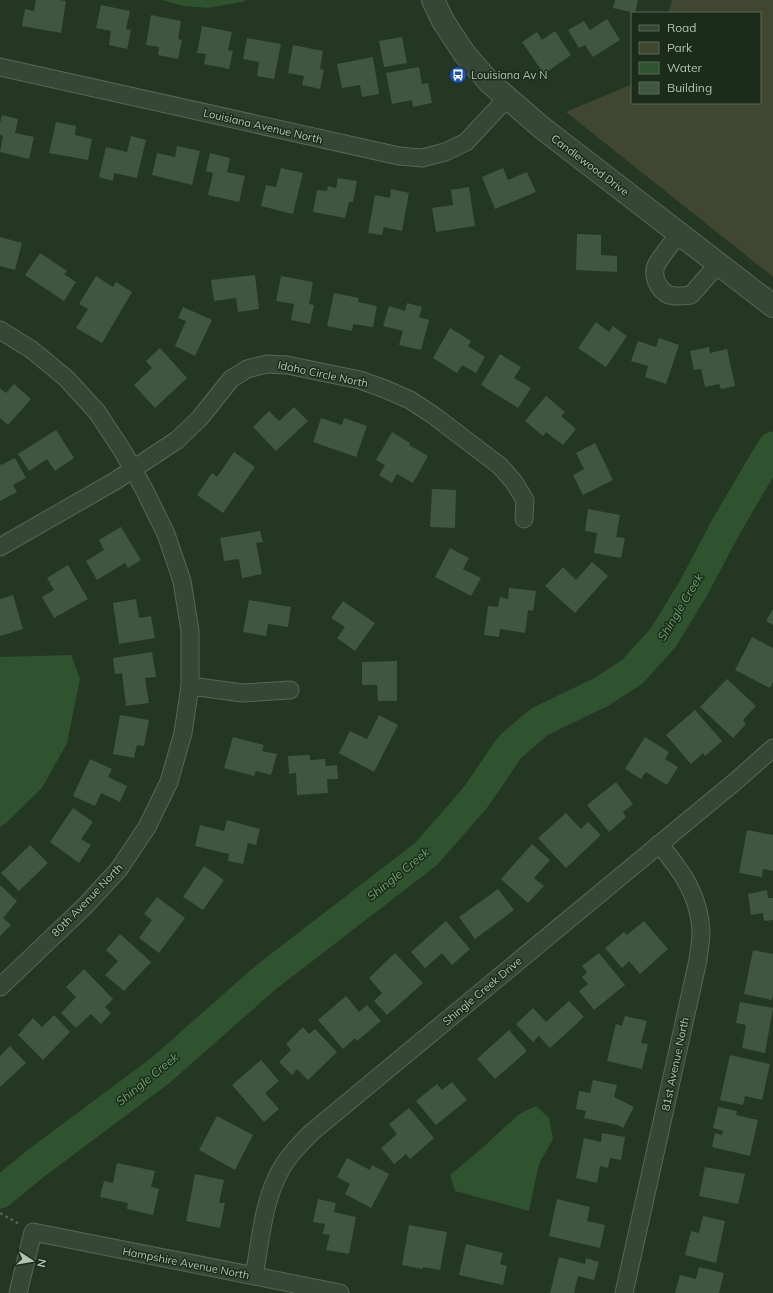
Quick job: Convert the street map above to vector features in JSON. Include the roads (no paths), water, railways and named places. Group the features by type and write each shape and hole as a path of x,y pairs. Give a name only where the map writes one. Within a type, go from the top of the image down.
{"street":[{"name":"Candlewood Drive","path":"433,0 443,21 464,53 489,82 541,127 773,306"},
{"name":"Louisiana Avenue North","path":"0,67 399,156 422,158 445,152 466,142 508,97"},
{"path":"680,233 656,265 655,276 658,287 669,295 691,295 718,263"},
{"name":"80th Avenue North","path":"0,330 32,350 67,379 97,412 122,450 166,534 182,581 190,631 190,686 183,733 169,782 147,827 119,869 85,906 0,987"},
{"name":"Idaho Circle North","path":"0,547 115,481 178,440 200,418 231,380 248,369 267,364 287,365 360,380 386,389 410,400 433,415 500,466 514,482 525,500 524,519"},
{"path":"190,686 243,693 290,690"},
{"name":"Shingle Creek Drive","path":"254,1276 268,1201 278,1175 293,1152 312,1132 737,780 773,748"},
{"name":"81st Avenue North","path":"624,1293 698,960 701,932 698,906 689,883 659,844"},
{"name":"Hampshire Avenue North","path":"18,1293 33,1232 340,1293"}],"water":[{"path":"162,0 246,1 208,8 184,6"},
{"path":"71,655 80,679 67,743 42,788 5,824 0,827 0,657"},
{"path":"536,1106 549,1118 553,1139 539,1164 529,1211 455,1191 450,1175 519,1114"}],"waterway":[{"name":"Shingle Creek","path":"0,1193 35,1164 161,1070 265,978 426,854 475,798 510,747 539,722 601,692 632,672 663,638 693,589 728,523 773,447"}],"place":[{"name":"Louisiana Av N","path":"458,75"}]}
